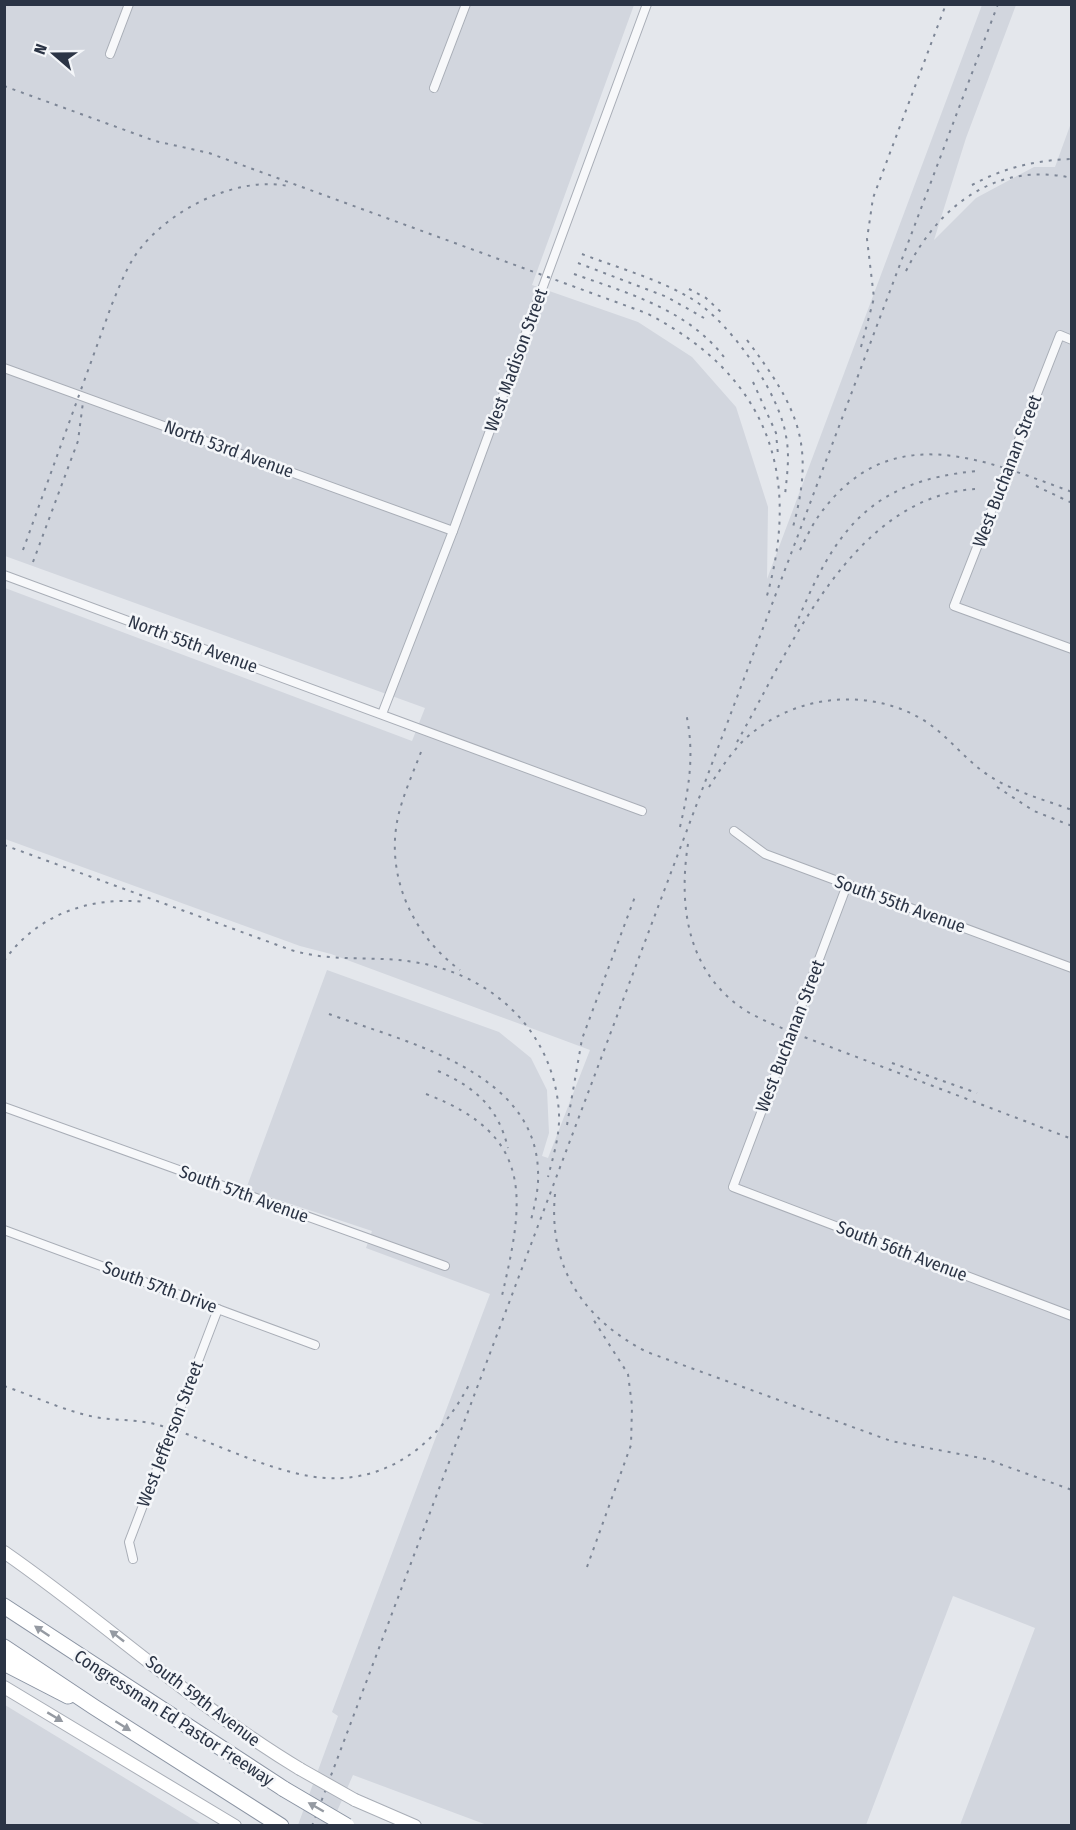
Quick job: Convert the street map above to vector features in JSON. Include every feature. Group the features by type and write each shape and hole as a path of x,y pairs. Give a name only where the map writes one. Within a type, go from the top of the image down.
{"highway":[{"name":"Congressman Ed Pastor Freeway","path":"4,1606 284,1789 347,1826"},
{"name":"Congressman Ed Pastor Freeway","path":"4,1647 279,1824"},
{"path":"4,1663 49,1688 94,1707"}],"main road":[{"name":"South 59th Avenue","path":"4,1552 62,1593 211,1710 300,1769 355,1800 415,1826"},
{"path":"4,1687 235,1826"}],"street":[{"path":"111,54 129,4"},
{"path":"434,88 466,4"},
{"name":"West Madison Street","path":"382,714 453,531 647,4"},
{"name":"West Buchanan Street","path":"1071,339 1060,335 954,606 1071,649"},
{"name":"North 53rd Avenue","path":"4,368 453,531"},
{"name":"North 55th Avenue","path":"4,575 382,714"},
{"path":"382,714 642,811"},
{"name":"South 55th Avenue","path":"734,831 765,854 1071,968"},
{"name":"West Buchanan Street","path":"733,1186 847,885"},
{"name":"South 57th Avenue","path":"4,1107 445,1266"},
{"name":"South 56th Avenue","path":"733,1186 1071,1316"},
{"name":"South 57th Drive","path":"4,1230 315,1345"},
{"name":"West Jefferson Street","path":"133,1559 129,1542 218,1309"}],"shaded area":[{"path":"4,5 634,5 532,285 638,322 692,357 736,407 768,507 767,579 982,5 1016,5 966,138 934,240 976,198 1034,167 1055,167 1071,123 1071,1825 960,1825 1035,1628 953,1596 866,1825 487,1825 353,1775 331,1825 298,1825 338,1716 332,1712 490,1294 366,1248 372,1231 246,1189 327,970 499,1032 531,1058 547,1090 549,1133 542,1156 548,1158 590,1050 331,954 300,946 5,839 5,588 412,741 425,708 5,556"},
{"path":"5,1705 202,1825 5,1825"}],"railway":[{"path":"861,347 874,298 867,239 873,198 946,4"},
{"path":"312,1826 998,4"},
{"path":"4,86 155,141 209,153 646,313 687,338 721,366 746,397 765,431 776,469 780,509 776,553 766,599"},
{"path":"972,185 1020,166 1072,159"},
{"path":"906,271 919,248 935,227 972,194 995,183 1018,176 1044,174 1072,178"},
{"path":"23,550 112,304 127,269 139,250 168,221 206,199 247,186 268,184 288,186"},
{"path":"582,254 652,280 692,299 707,310 737,341 763,379 782,418 788,451 785,495"},
{"path":"578,263 667,297 704,318"},
{"path":"574,274 637,297 677,316 712,343 727,361"},
{"path":"689,289 706,298 723,314"},
{"path":"747,340 779,386 790,406 797,427 802,449 803,472 793,527"},
{"path":"753,382 776,433 778,455"},
{"path":"33,562 78,441 83,402"},
{"path":"800,550 820,514 847,484 876,465 907,456 938,455 971,459 1005,468 1072,492"},
{"path":"795,627 825,564 841,539 860,517 882,500 908,486 939,477 977,471"},
{"path":"1036,486 1072,503"},
{"path":"737,742 803,623 830,584 860,548 893,519 932,498 975,489"},
{"path":"709,787 737,747 761,726 783,713 832,700 857,700 882,703 906,711 936,729 991,777 1020,791 1072,810"},
{"path":"680,827 690,771 689,728 686,713"},
{"path":"421,752 398,817 395,839 396,861 406,903 416,922 443,956 460,970"},
{"path":"997,787 1034,811 1072,826"},
{"path":"688,844 685,892 692,938 700,959 712,979 728,997 748,1012 791,1032 1072,1139"},
{"path":"4,845 291,950 338,958 414,962 443,969 469,979 494,994 515,1012 532,1033 546,1058 555,1085 559,1122 548,1177"},
{"path":"567,1125 582,1039 636,894"},
{"path":"4,961 32,931 67,912 105,902 146,902"},
{"path":"329,1014 427,1049 460,1065 490,1084 515,1108 531,1136 538,1171 531,1220"},
{"path":"892,1063 977,1093"},
{"path":"438,1071 463,1084 483,1100 498,1121 508,1148"},
{"path":"426,1094 462,1111 488,1130 505,1152 514,1176 517,1202 515,1232 501,1300"},
{"path":"555,1194 554,1220 557,1245 564,1267 574,1288 588,1307 624,1339 647,1352 891,1441 986,1459 1072,1490"},
{"path":"587,1567 631,1445 632,1406 628,1374 593,1319"},
{"path":"4,1386 83,1414 154,1424 179,1431 278,1468 324,1478 352,1477 377,1471 400,1461 421,1446 440,1427 457,1406 471,1381"}]}
